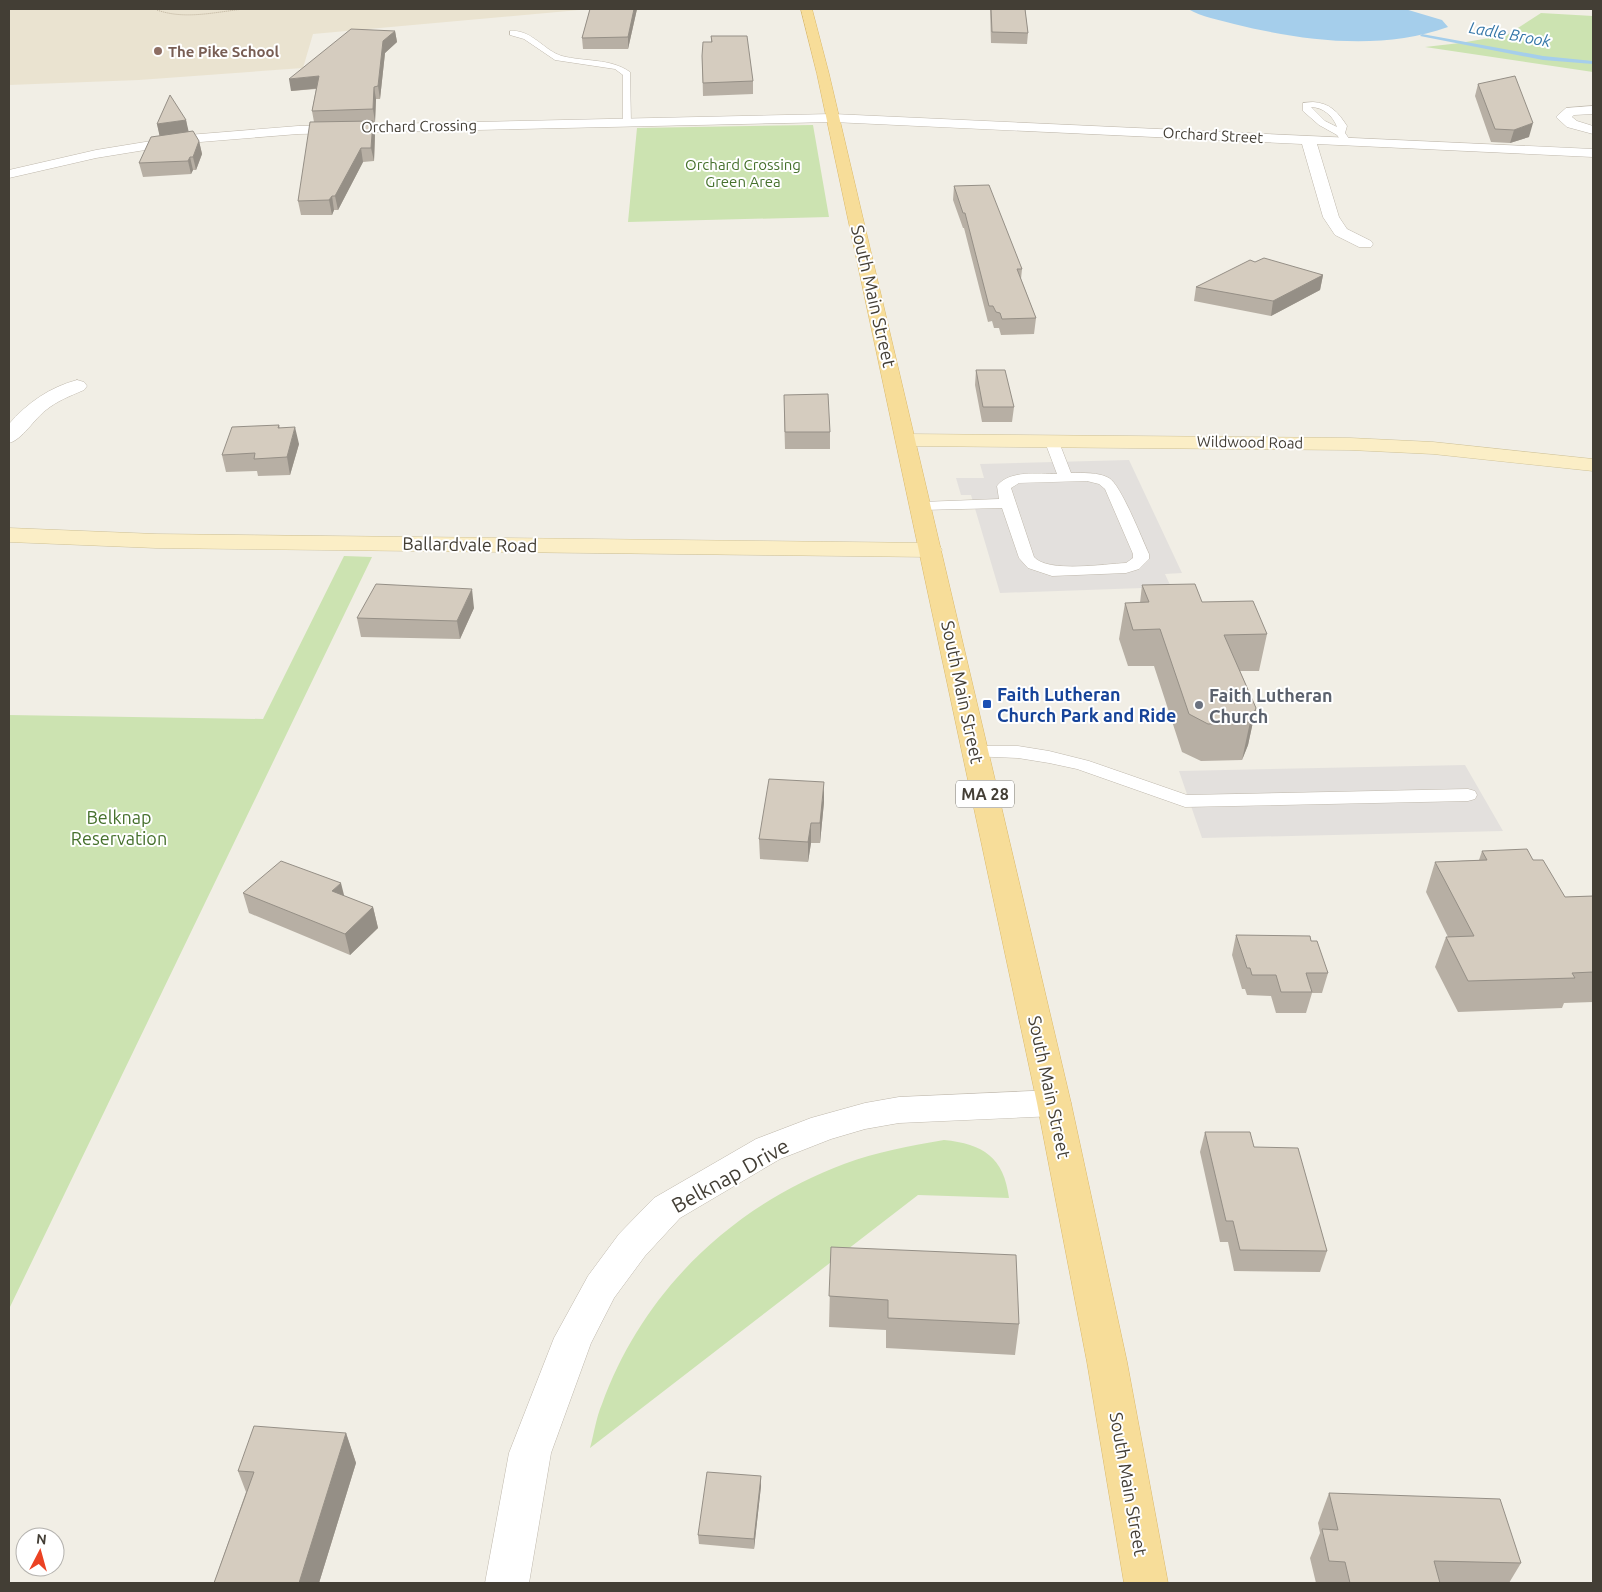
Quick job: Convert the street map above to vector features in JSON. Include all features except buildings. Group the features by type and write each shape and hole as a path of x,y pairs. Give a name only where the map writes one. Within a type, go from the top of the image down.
{"main road":[{"name":"South Main Street","path":"806,9 833,118 922,506 1054,1102 1107,1362 1146,1583"}],"street":[{"path":"1593,110 1571,111 1563,117 1572,124 1593,130"},
{"name":"Orchard Crossing","path":"9,174 131,148 246,133 353,128 833,118"},
{"name":"Orchard Street","path":"833,118 1308,139 1342,137 1593,152"},
{"path":"1308,139 1330,217 1342,232 1365,244"},
{"path":"9,438 23,418 47,399 76,386"},
{"name":"Wildwood Road","path":"907,440 1286,442 1396,446 1482,452 1593,465"},
{"name":"Ballardvale Road","path":"9,535 156,541 931,550"},
{"name":"Belknap Drive","path":"506,1583 530,1453 574,1338 601,1287 632,1245 667,1208 768,1149 823,1128 865,1116 899,1110 1054,1102"}],"lane":[{"path":"514,33 527,37 558,58 617,67 623,70 628,74 628,122"},
{"path":"1052,442 1065,478"},
{"path":"1092,477 1110,485 1141,554 1141,559 1137,564 1121,568 1057,571 1037,567 1030,563 1004,488 1011,481 1065,478 1092,477"},
{"path":"922,506 1008,503"},
{"path":"976,752 1018,752 1049,757 1083,765 1185,801 1468,795"}],"path":[{"path":"157,10 162,12 200,14 244,9"}],"shaded area":[{"name":"The Pike School","path":"9,9 590,9 313,34 303,68 139,80 9,85"},
{"path":"1129,460 1182,573 1165,574 1171,587 1000,593 971,495 961,495 956,478 984,478 980,464"},
{"path":"1465,765 1503,831 1202,838 1179,771"}],"green space":[{"path":"1541,13 1593,16 1593,72 1425,47 1507,35"},
{"name":"Orchard Crossing Green Area","path":"813,125 829,217 628,222 637,128"},
{"name":"Belknap Reservation","path":"344,556 372,557 9,1309 9,715 263,719"},
{"path":"944,1140 970,1145 989,1155 1002,1172 1009,1198 918,1195 590,1448 602,1404 620,1363 641,1325 667,1289 696,1257 729,1229 765,1203 803,1182 856,1160 906,1147"}],"water":[{"path":"1188,9 1405,9 1442,20 1448,27 1396,39 1342,41 1314,39 1260,30 1211,18"}],"waterway":[{"name":"Ladle Brook","path":"1422,35 1543,58 1593,63"}],"place":[{"name":"The Pike School","path":"158,51"},
{"name":"Faith Lutheran Church Park and Ride","path":"987,704"},
{"name":"Faith Lutheran Church","path":"1199,705"}]}
